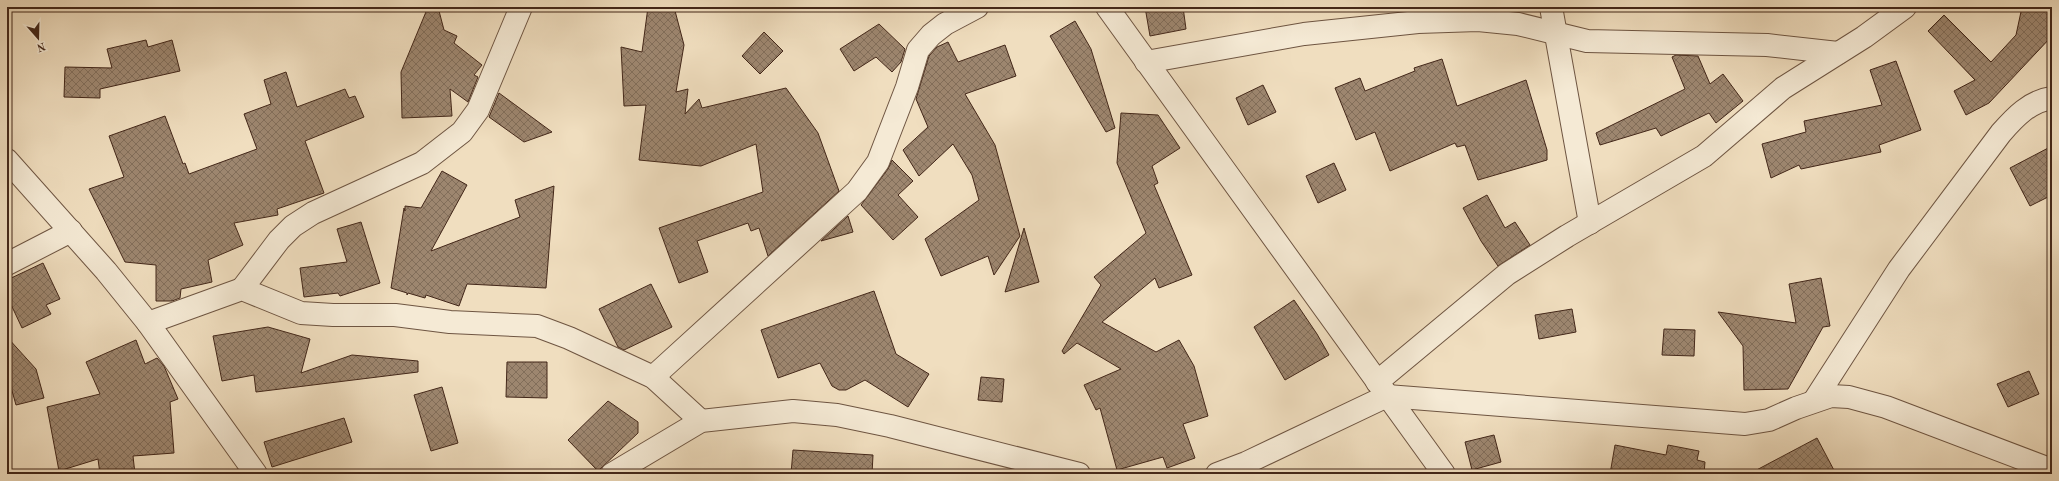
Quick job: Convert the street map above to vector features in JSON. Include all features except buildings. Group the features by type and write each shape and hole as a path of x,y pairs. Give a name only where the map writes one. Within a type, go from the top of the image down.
{"street":[{"path":"148,323 242,289 279,240 293,226 313,212 422,163 462,132 478,110 521,7"},
{"path":"654,377 857,191 878,162 907,87 918,50 931,35 945,24 977,7"},
{"path":"1107,7 1444,474"},
{"path":"1551,7 1590,223"},
{"path":"1217,474 1246,463 1382,389 1507,274 1704,156 1783,88 1864,37 1905,7"},
{"path":"1146,62 1304,34 1418,22 1478,20 1518,24 1587,41 1767,45 1838,53"},
{"path":"1814,401 1899,269 2000,133 2019,113 2043,99 2052,98"},
{"path":"7,160 71,231 148,323 256,474"},
{"path":"7,264 71,231"},
{"path":"242,289 301,313 333,315 395,315 450,322 537,326 569,338 654,377 701,420"},
{"path":"1382,389 1745,424 1769,420 1814,401 1831,396 1849,397 1886,407 2046,467"},
{"path":"612,474 701,420 793,411 837,415 890,426 1079,474"}]}
